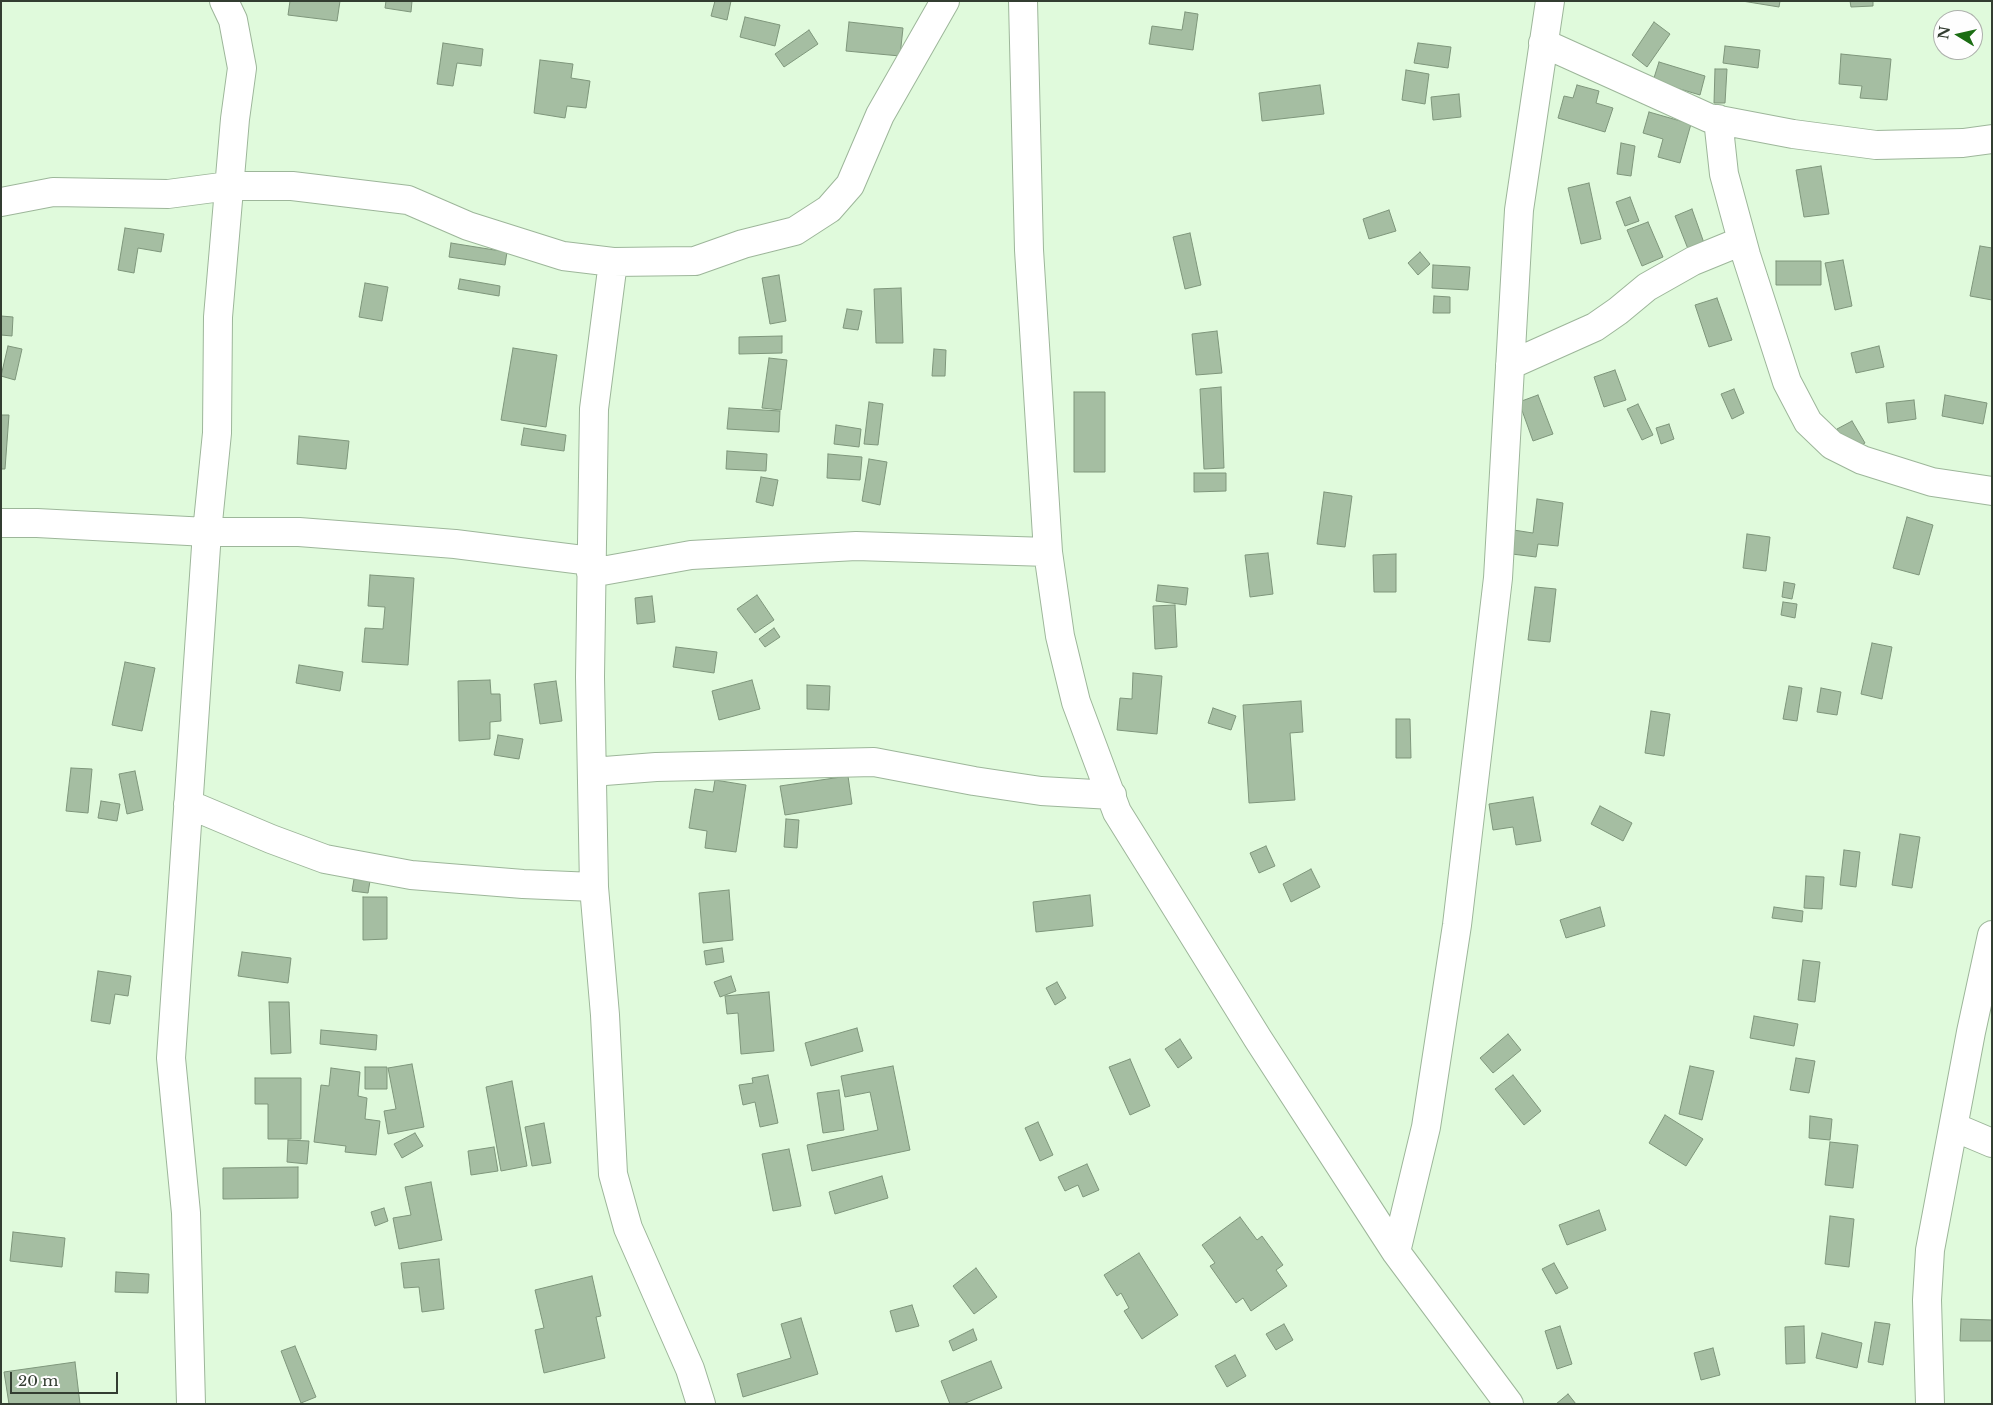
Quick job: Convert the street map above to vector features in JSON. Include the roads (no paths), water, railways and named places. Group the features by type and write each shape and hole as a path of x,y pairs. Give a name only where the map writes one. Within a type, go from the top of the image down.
{"street":[{"path":"191,1404 186,1213 171,1058 208,532 217,433 218,317 229,186 242,68 233,20 224,1"},
{"path":"1,202 53,192 168,194 229,186 292,186 408,200 468,226 562,256 613,262 695,261 743,244 795,230 829,209 850,185 880,115 945,1"},
{"path":"1023,1 1029,250 1048,552 1060,636 1076,702 1117,812 1269,1055 1396,1252 1499,1401"},
{"path":"1396,1252 1426,1127 1457,925 1498,578 1519,210 1550,1"},
{"path":"1543,43 1709,118 1793,134 1876,145 1963,143 1992,139"},
{"path":"1718,119 1724,174 1742,241 1787,382 1808,422 1832,445 1862,460 1932,482 1992,491"},
{"path":"1510,365 1595,327 1618,312 1647,287 1693,261 1742,241"},
{"path":"613,262 594,409 591,567 594,887 605,1015 613,1174 628,1228 706,1403"},
{"path":"1,523 37,523 208,532 298,532 373,537 455,544 591,567 691,555 856,546 1048,552"},
{"path":"592,772 656,767 874,762 974,781 1040,790 1112,795"},
{"path":"188,804 271,839 325,859 411,875 523,884 594,887"},
{"path":"1930,1404 1927,1300 1930,1250 1954,1126 1987,981 1992,935"},
{"path":"1954,1126 1992,1143"}]}
